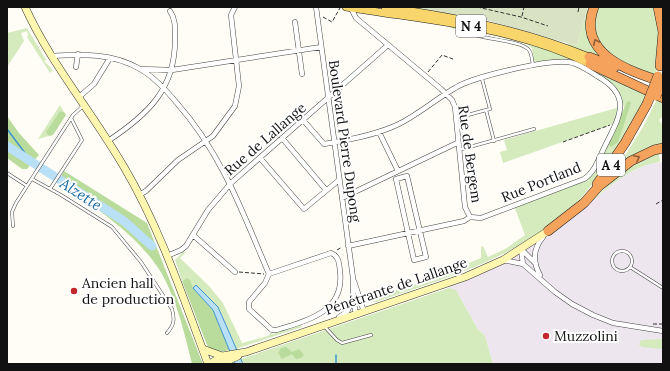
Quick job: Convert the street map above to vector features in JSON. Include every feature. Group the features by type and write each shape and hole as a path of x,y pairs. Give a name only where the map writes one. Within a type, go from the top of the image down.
{"highway":[{"path":"594,7 590,19 592,34 596,44 604,55 628,69 662,81"},
{"name":"A 4","path":"564,218 584,203 599,186 629,145 662,81 663,32 658,7"},
{"path":"590,60 627,73 662,81"},
{"path":"590,60 663,98"},
{"name":"A 4","path":"564,218 595,186 613,162 649,105"},
{"name":"A 4","path":"599,186 631,161 654,150 663,148"},
{"path":"548,231 564,218"}],"main road":[{"path":"25,7 31,21 52,56 108,141 139,195 167,256 209,364"},
{"name":"N 4","path":"350,7 466,22 590,60"},
{"name":"N 4","path":"385,7 538,37 567,48 590,60"},
{"path":"524,39 567,48"},
{"name":"Pénétrante de Lallange","path":"209,364 223,362 246,352 465,277 503,260 548,231"},
{"path":"202,349 223,362"}],"street":[{"path":"139,195 146,191 178,160 207,140 220,128 235,106 239,86 231,15 235,7"},
{"name":"Boulevard Pierre Dupong","path":"316,7 353,278 353,299 356,314"},
{"path":"350,7 356,18 447,94"},
{"path":"108,141 147,112 165,89 172,70 175,18 170,10"},
{"path":"295,22 302,74"},
{"name":"Rue de Lallange","path":"167,256 181,250 193,235 215,201 231,183 388,45"},
{"path":"52,56 78,54 110,58 140,69 172,70 321,47"},
{"path":"76,67 78,54"},
{"path":"79,97 94,84 110,58"},
{"path":"574,63 590,60"},
{"name":"Rue Portland","path":"334,142 354,139 398,125 462,84 482,79 491,74 561,61 574,63 609,83 620,98 620,107 616,123 596,165 588,176 481,218 470,217 464,221 348,246"},
{"path":"140,69 165,89 207,140 231,183 269,274 265,283 249,302 249,309 272,330 277,330 312,318 330,306 337,296 340,285 339,260 335,254 331,253 269,274"},
{"name":"Rue de Bergem","path":"447,94 452,100 456,118 458,150 465,207 470,217"},
{"path":"303,120 324,144 334,142"},
{"path":"379,132 398,171"},
{"path":"282,138 326,190"},
{"path":"342,198 458,143"},
{"path":"260,158 304,209 339,180"},
{"path":"407,176 420,231 426,257 414,260 396,179 407,176"},
{"path":"535,263 535,249 548,231"},
{"path":"193,235 235,272"},
{"path":"521,249 535,263 542,279"},
{"path":"521,249 524,264"},
{"path":"503,260 524,264 555,292 572,304 593,315 613,323 663,331"},
{"name":"Boulevard Pierre Dupong","path":"353,278 364,312"},
{"path":"324,325 348,312 353,299"}],"lane":[{"path":"466,22 464,30 468,34 484,36 525,47 531,54 533,66"},
{"path":"456,118 490,109 482,79"},
{"path":"14,226 12,212 16,203 71,118 84,105"},
{"path":"486,110 494,141"},
{"path":"50,189 82,140 71,118"},
{"path":"458,150 534,129"},
{"path":"7,173 27,186"},
{"path":"32,179 112,228 141,262 172,310 174,318 173,326 166,333"},
{"path":"617,252 627,252 632,260 630,267 625,271 615,269 612,263 612,257 617,252"},
{"path":"630,267 663,288"},
{"path":"324,325 337,340 342,343 371,335"}],"path":[{"path":"317,14 332,22 340,7"},
{"path":"477,7 522,17 548,26"},
{"path":"522,17 524,7"},
{"path":"578,12 579,7"},
{"path":"425,76 442,55 453,60"},
{"path":"563,142 616,123"},
{"path":"656,204 663,200"},
{"path":"335,254 339,248 348,246"},
{"path":"235,272 269,274"}],"shaded area":[{"path":"663,162 663,364 493,364 485,336 477,328 456,290 449,288 447,284 487,267 589,203 623,176 648,164"}],"green space":[{"path":"409,7 588,7 577,46 486,20"},
{"path":"588,7 591,7 588,18 605,59 567,46 568,43 577,46"},
{"path":"597,7 655,7 660,49 658,66 655,75 634,69 614,58 606,51 596,33 595,16"},
{"path":"447,22 565,53 646,94 632,124 598,176 580,199 558,219 535,236 511,250 485,262 376,302 369,302 366,300 452,272 452,270 481,258 481,247 483,246 488,257 505,249 525,235 514,206 590,177 594,174 627,102 624,108 623,104 621,107 616,123 503,163 500,152 507,150 504,140 620,107 615,89 574,63 535,65 532,48 527,44 473,30 470,32 450,28"},
{"path":"27,28 46,60 44,61 53,70 50,73 27,37 27,31 21,33 24,41 7,67 7,33"},
{"path":"657,99 663,102 663,116 659,120 663,126 663,144 623,164 621,162 643,127"},
{"path":"630,101 631,103 618,142 611,147 608,144 627,102"},
{"path":"60,105 64,112 60,111 47,132 49,136 38,139"},
{"path":"60,111 64,112 66,115 53,135 49,136 46,132"},
{"path":"7,116 19,133 39,155 27,169 22,169 7,158"},
{"path":"663,151 659,155 660,162 650,164 631,172 589,203 632,164"},
{"path":"64,171 147,223 203,364 192,364 180,318 172,295 162,274 152,260 141,246 115,223 58,182"},
{"path":"183,252 186,252 180,258 209,286 223,303 242,343 301,325 302,327 236,349 218,307 196,285 193,288 187,278 182,281 175,260"},
{"path":"187,278 190,280 193,288 213,310 230,350 218,351 207,345 182,281"},
{"path":"449,288 456,290 477,328 485,336 493,364 243,364 241,359"},
{"path":"663,339 663,349 642,347 639,345 641,340"},
{"path":"286,347 292,352 299,349 304,355 301,358 296,359 292,354 282,359 278,353 281,348"}],"water":[{"path":"196,285 218,307 243,364 235,364 213,310 193,288"}],"waterway":[{"path":"7,129 31,161"},
{"name":"Alzette","path":"7,146 124,221 152,246"},
{"path":"336,355 336,364"}],"place":[{"name":"Ancien hall de production","path":"74,291"},
{"name":"Muzzolini","path":"546,336"}]}
